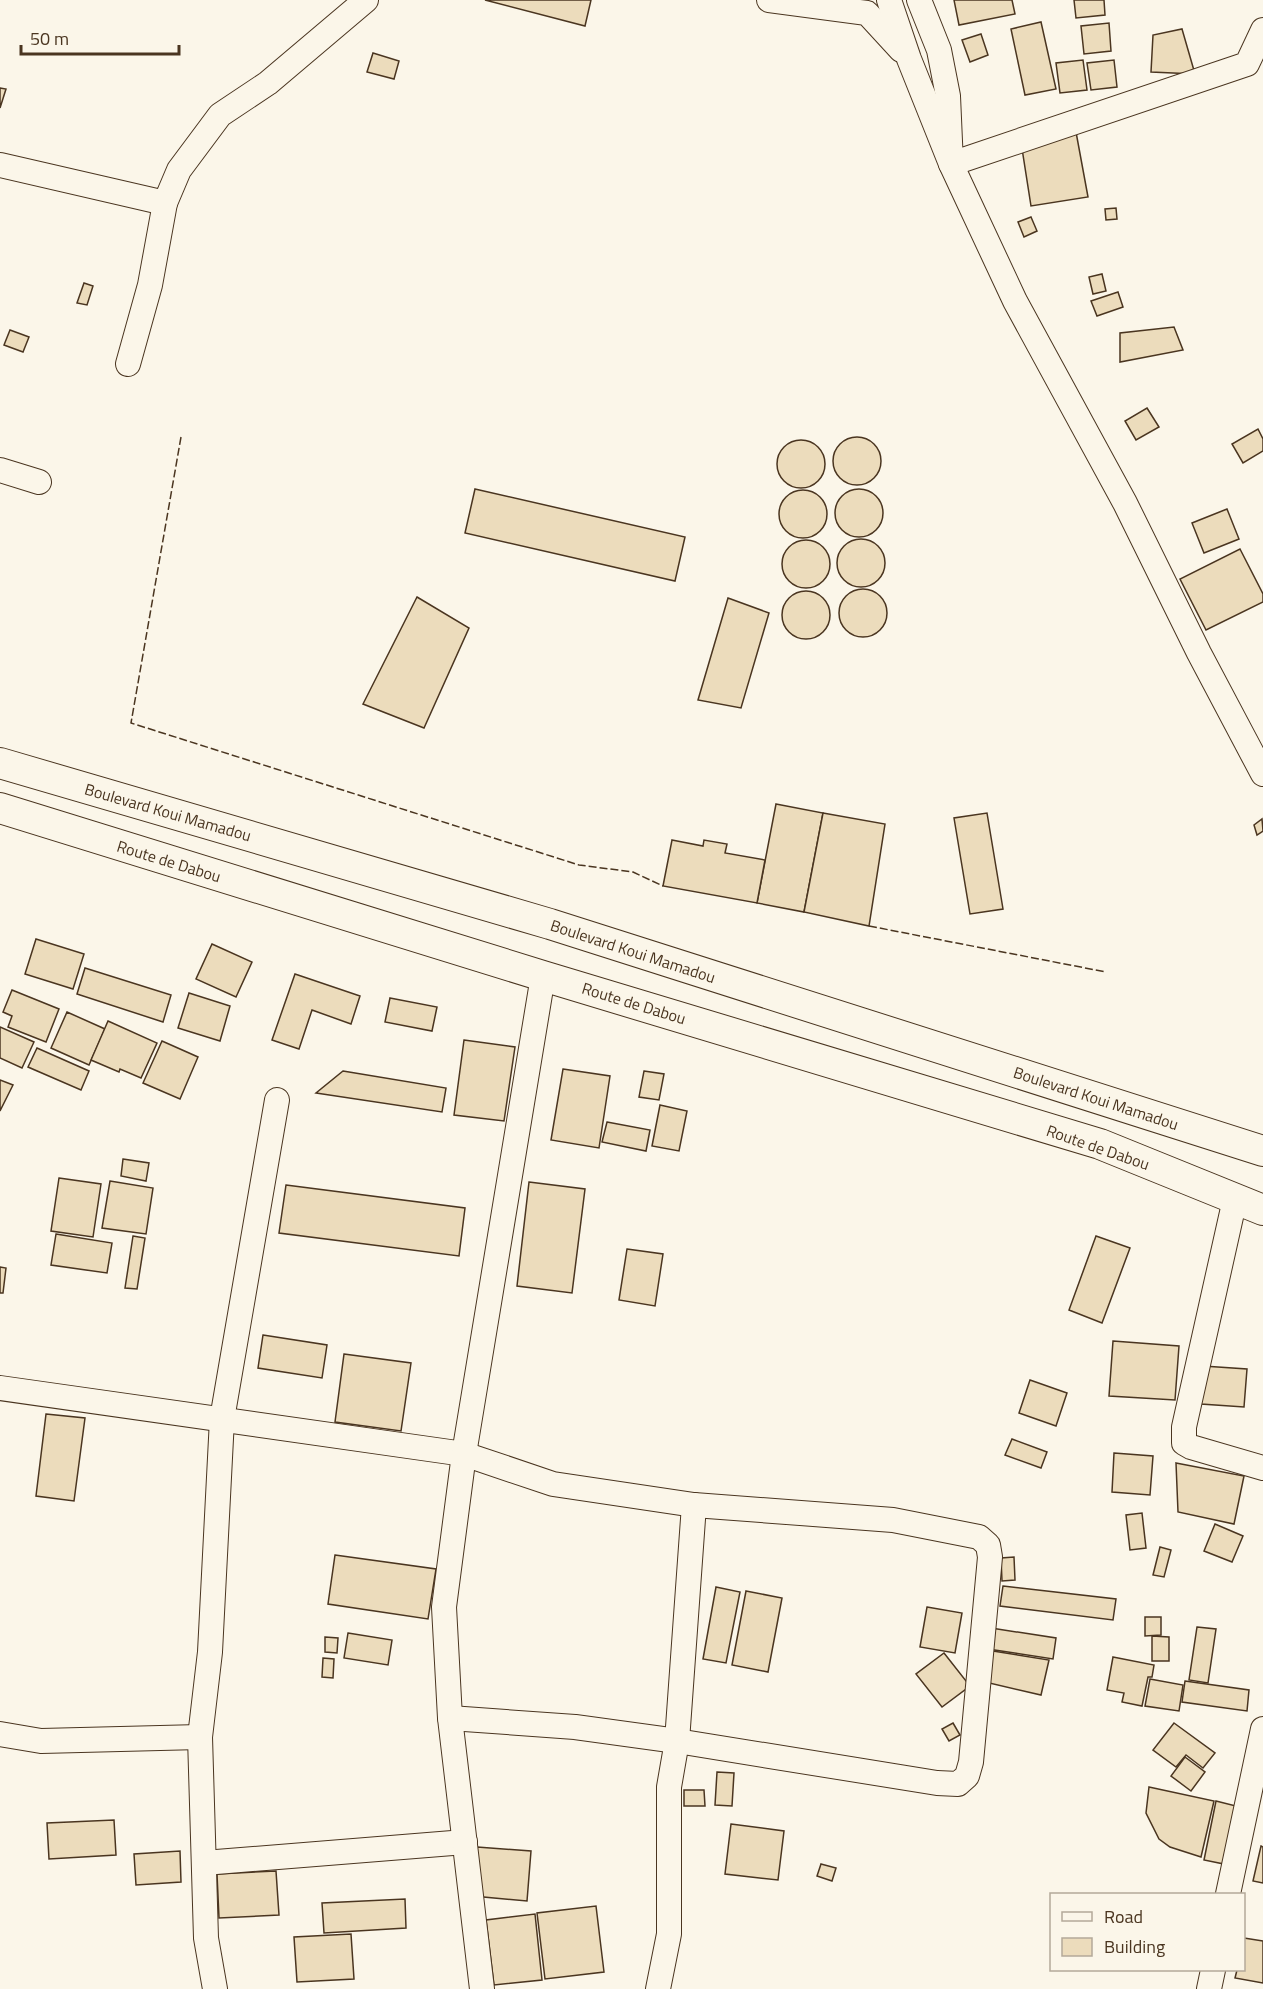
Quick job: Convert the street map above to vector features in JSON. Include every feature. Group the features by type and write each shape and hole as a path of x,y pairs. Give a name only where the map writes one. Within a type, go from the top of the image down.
{"main road":[{"name":"Boulevard Koui Mamadou","path":"0,764 550,924 1263,1151"},
{"name":"Route de Dabou","path":"0,808 543,976 1100,1144 1263,1210"}],"street":[{"path":"129,364 150,285 165,203 179,170 220,115 268,83 366,0"},
{"path":"770,0 867,12"},
{"path":"838,0 867,12 909,59"},
{"path":"889,0 909,59 951,164 1015,301 1125,503 1199,653 1263,774"},
{"path":"919,0 939,50 948,96 951,164"},
{"path":"951,164 1255,67 1263,30"},
{"path":"0,165 165,203"},
{"path":"0,470 39,482"},
{"path":"482,1989 450,1718 444,1607 464,1454 543,976"},
{"path":"214,1989 206,1938 200,1737 210,1652 222,1419 277,1100"},
{"path":"1235,1199 1184,1427 1184,1443 1263,1468"},
{"path":"0,1388 464,1454 553,1484 694,1505 893,1520 978,1537 988,1545 990,1557 971,1762 966,1776 958,1784 937,1783 575,1727 450,1718"},
{"path":"658,1989 669,1934 669,1787 677,1741 694,1505"},
{"path":"1228,1893 1263,1729"},
{"path":"0,1734 41,1741 200,1737"},
{"path":"204,1863 465,1842"},
{"path":"1209,1989 1213,1971"}],"building":[{"path":"485,0 591,0 585,26"},
{"path":"954,0 1012,0 1015,14 959,25"},
{"path":"1074,0 1104,0 1105,15 1076,18"},
{"path":"1041,22 1056,89 1025,95 1011,29"},
{"path":"1109,23 1111,51 1084,54 1081,26"},
{"path":"1182,29 1195,74 1151,72 1153,35"},
{"path":"981,34 988,55 970,62 962,40"},
{"path":"373,53 399,61 394,79 367,72"},
{"path":"1083,60 1087,90 1060,93 1056,63"},
{"path":"1114,60 1117,87 1091,90 1087,63"},
{"path":"0,88 6,89 0,108"},
{"path":"1076,132 1088,197 1031,206 1021,142"},
{"path":"1116,208 1117,219 1106,220 1105,209"},
{"path":"1031,217 1037,231 1024,237 1018,222"},
{"path":"1102,274 1106,291 1093,294 1089,277"},
{"path":"84,283 93,286 87,305 77,303"},
{"path":"1118,292 1123,307 1097,316 1091,301"},
{"path":"1174,327 1183,350 1120,362 1120,333"},
{"path":"10,330 29,337 23,352 4,345"},
{"path":"1147,408 1159,427 1136,440 1125,421"},
{"path":"1258,429 1263,439 1263,451 1243,463 1232,444"},
{"path":"857,437 874,444 881,461 874,478 857,485 840,478 833,461 840,444"},
{"path":"801,440 818,447 825,464 818,481 801,488 784,481 777,464 784,447"},
{"path":"475,489 685,537 675,581 465,533"},
{"path":"859,489 876,496 883,513 876,530 859,537 842,530 835,513 842,496"},
{"path":"803,490 820,497 827,514 820,531 803,538 786,531 779,514 786,497"},
{"path":"1227,509 1239,539 1204,553 1192,523"},
{"path":"861,539 878,546 885,563 878,580 861,587 844,580 837,563 844,546"},
{"path":"806,540 823,547 830,564 823,581 806,588 789,581 782,564 789,547"},
{"path":"1240,549 1263,594 1263,602 1206,630 1180,579"},
{"path":"863,589 880,596 887,613 880,630 863,637 846,630 839,613 846,596"},
{"path":"806,591 823,598 830,615 823,632 806,639 789,632 782,615 789,598"},
{"path":"417,597 469,628 424,728 363,704"},
{"path":"728,598 769,613 741,708 698,700"},
{"path":"776,804 823,813 804,912 757,903"},
{"path":"823,813 885,824 869,926 804,912"},
{"path":"987,813 1003,909 970,914 954,818"},
{"path":"1262,819 1263,831 1257,835 1254,825"},
{"path":"672,840 703,846 704,840 727,844 725,853 765,860 757,903 663,886"},
{"path":"36,939 84,954 73,989 25,974"},
{"path":"212,944 252,962 236,997 196,979"},
{"path":"85,968 171,995 163,1022 77,994"},
{"path":"295,974 360,996 351,1024 312,1010 299,1049 272,1040"},
{"path":"12,990 59,1009 46,1042 8,1027 12,1016 3,1012"},
{"path":"189,993 230,1006 220,1041 178,1028"},
{"path":"390,998 437,1007 432,1031 385,1022"},
{"path":"67,1012 105,1029 89,1065 51,1048"},
{"path":"108,1021 157,1043 141,1078 120,1069 119,1072 91,1060"},
{"path":"0,1027 34,1042 22,1068 0,1058"},
{"path":"464,1040 515,1047 504,1121 454,1115"},
{"path":"162,1041 198,1057 180,1099 143,1083"},
{"path":"37,1048 89,1071 81,1090 28,1067"},
{"path":"563,1069 610,1076 599,1148 551,1140"},
{"path":"343,1071 446,1088 442,1112 316,1093"},
{"path":"644,1071 664,1074 659,1100 639,1097"},
{"path":"0,1080 13,1085 0,1111"},
{"path":"660,1105 687,1111 679,1151 652,1146"},
{"path":"607,1122 650,1130 646,1151 602,1142"},
{"path":"123,1159 149,1163 146,1181 121,1176"},
{"path":"59,1178 101,1184 93,1237 51,1231"},
{"path":"110,1181 153,1188 146,1234 102,1228"},
{"path":"529,1182 585,1189 572,1293 517,1286"},
{"path":"286,1185 465,1208 459,1256 279,1233"},
{"path":"56,1234 112,1243 107,1273 51,1265"},
{"path":"133,1236 145,1238 137,1289 125,1288"},
{"path":"1096,1236 1130,1248 1102,1323 1069,1310"},
{"path":"627,1249 663,1254 655,1306 619,1300"},
{"path":"0,1267 6,1268 3,1293 0,1293"},
{"path":"263,1335 327,1345 322,1378 258,1368"},
{"path":"1113,1341 1179,1346 1175,1400 1109,1396"},
{"path":"344,1354 411,1363 401,1431 335,1422"},
{"path":"1203,1366 1247,1369 1244,1407 1201,1404"},
{"path":"1030,1380 1067,1393 1056,1426 1019,1413"},
{"path":"46,1414 85,1418 74,1501 36,1496"},
{"path":"1012,1439 1047,1452 1041,1468 1005,1455"},
{"path":"1114,1453 1153,1456 1150,1495 1112,1492"},
{"path":"1176,1463 1244,1476 1234,1524 1178,1512"},
{"path":"1142,1513 1146,1548 1130,1550 1126,1515"},
{"path":"1215,1524 1243,1536 1232,1562 1204,1551"},
{"path":"1160,1547 1171,1550 1164,1577 1153,1575"},
{"path":"335,1555 436,1569 428,1619 328,1604"},
{"path":"1014,1557 1015,1580 1002,1581 1001,1558"},
{"path":"1003,1586 1116,1599 1113,1620 1000,1606"},
{"path":"716,1587 740,1592 726,1663 703,1659"},
{"path":"746,1591 782,1598 768,1672 732,1665"},
{"path":"927,1607 962,1613 955,1653 920,1647"},
{"path":"1145,1617 1161,1617 1161,1635 1145,1636"},
{"path":"1197,1627 1216,1629 1208,1683 1189,1680"},
{"path":"991,1628 1056,1638 1053,1659 988,1649"},
{"path":"348,1633 392,1640 388,1665 344,1658"},
{"path":"1152,1636 1169,1637 1169,1661 1152,1661"},
{"path":"325,1637 338,1638 337,1653 325,1652"},
{"path":"993,1651 1049,1660 1041,1695 985,1682"},
{"path":"944,1653 970,1686 942,1707 916,1674"},
{"path":"1113,1657 1154,1665 1152,1677 1148,1677 1142,1706 1122,1702 1124,1693 1107,1690"},
{"path":"323,1658 334,1659 333,1678 322,1677"},
{"path":"1150,1679 1183,1685 1179,1711 1145,1706"},
{"path":"1185,1681 1249,1690 1247,1711 1182,1702"},
{"path":"953,1723 960,1735 949,1741 942,1729"},
{"path":"1174,1723 1215,1753 1203,1768 1186,1755 1176,1767 1153,1750"},
{"path":"1185,1757 1205,1772 1191,1791 1171,1776"},
{"path":"717,1772 734,1773 732,1806 715,1805"},
{"path":"1149,1787 1214,1801 1201,1857 1170,1847 1159,1839 1146,1813"},
{"path":"684,1790 704,1790 705,1806 684,1806"},
{"path":"1216,1801 1236,1806 1224,1864 1204,1860"},
{"path":"114,1820 116,1855 49,1859 47,1823"},
{"path":"731,1824 784,1831 778,1880 725,1874"},
{"path":"1261,1846 1263,1847 1263,1883 1253,1881"},
{"path":"477,1847 531,1851 527,1901 473,1896"},
{"path":"180,1851 181,1882 136,1885 134,1854"},
{"path":"821,1864 836,1868 832,1881 817,1876"},
{"path":"276,1871 279,1915 219,1918 217,1874"},
{"path":"405,1899 406,1928 324,1933 322,1903"},
{"path":"596,1906 604,1972 545,1979 537,1913"},
{"path":"535,1914 542,1980 494,1985 486,1920"},
{"path":"351,1934 354,1979 297,1982 294,1937"},
{"path":"1245,1938 1263,1941 1263,1983 1235,1978 1237,1971 1245,1971"}],"fence":[{"path":"181,437 131,723 579,865 633,872 663,886"},
{"path":"869,926 1106,972"}]}
